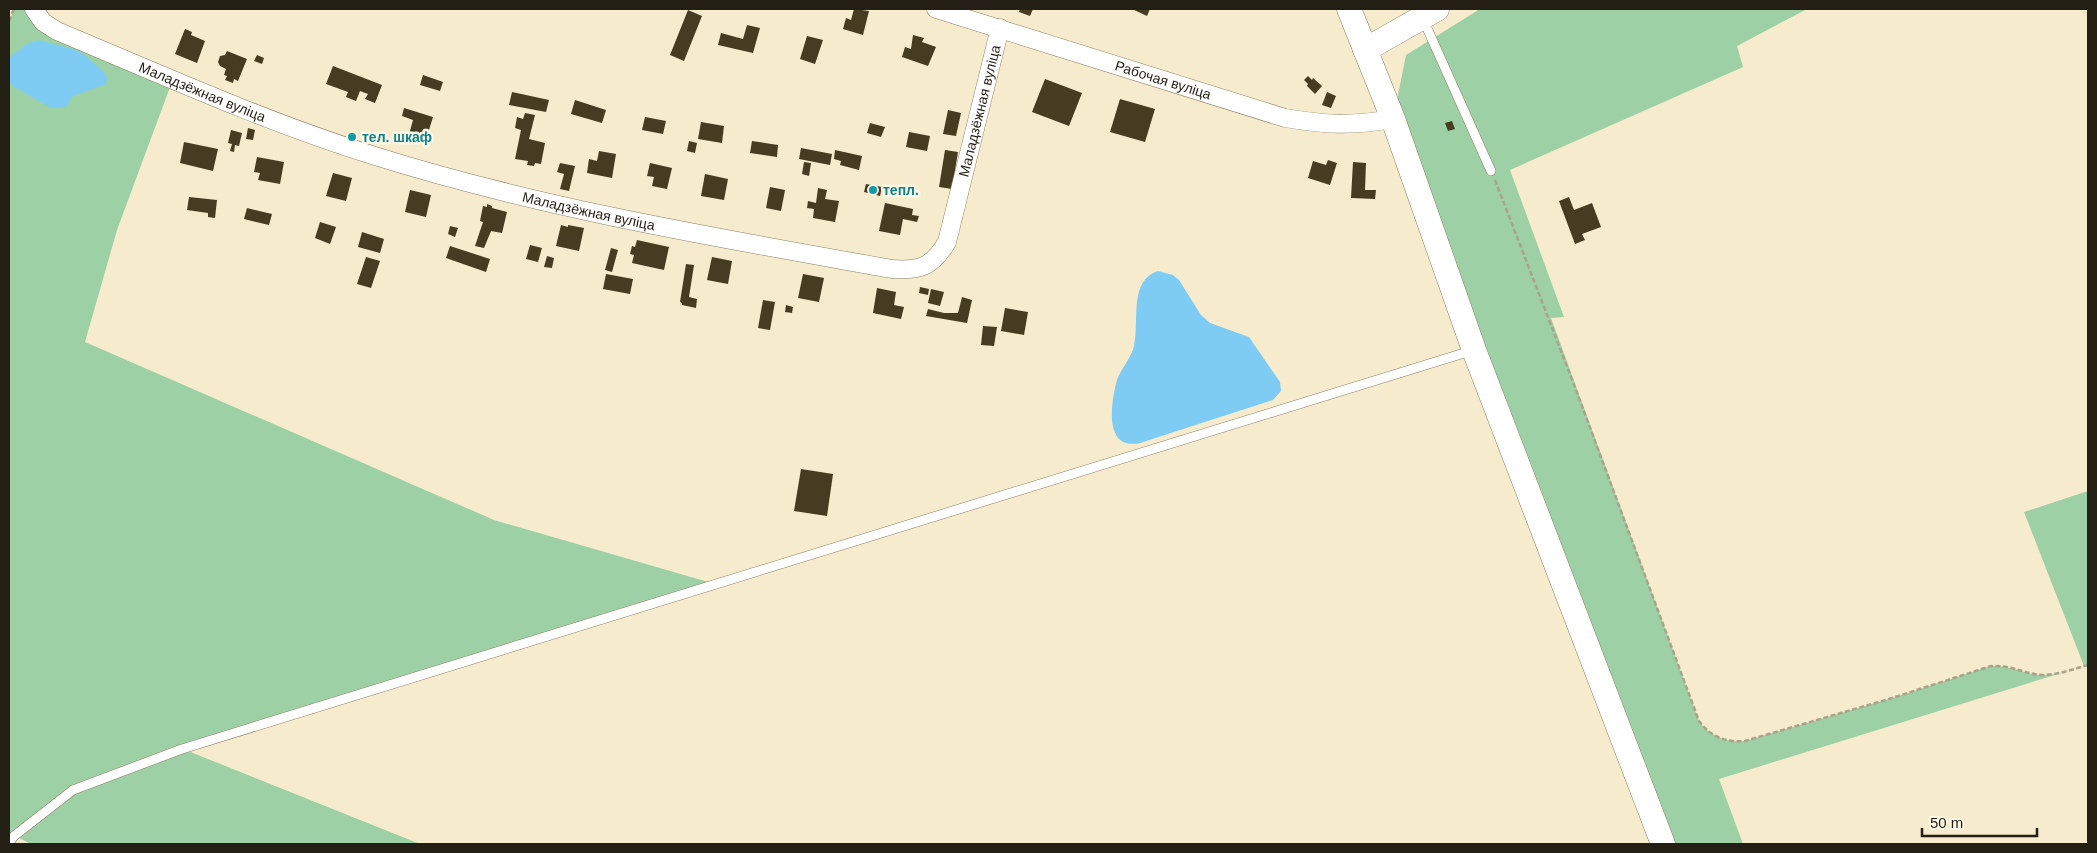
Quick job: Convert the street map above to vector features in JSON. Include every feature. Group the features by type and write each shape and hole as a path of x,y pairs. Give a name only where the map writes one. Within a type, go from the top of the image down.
{"main road":[{"path":"1349,9 1393,120 1474,350 1664,844"},
{"path":"1364,50 1430,13"}],"street":[{"name":"Маладзёжная вуліца","path":"34,9 43,22 57,31 215,98 319,138 412,167 495,190 638,222 883,267 910,270 926,266 938,256 947,242 1000,28"},
{"name":"Рабочая вуліца","path":"936,9 1285,118 1340,125 1357,125 1393,120"}],"lane":[{"path":"1430,13 1491,171"},
{"path":"9,843 14,836 73,790 182,749 1474,350"}],"path":[{"path":"9,21 14,9"},
{"path":"1491,171 1576,391 1699,721 1710,733 1728,741 1745,741 1889,699 1991,666 2004,665 2041,675 2052,674 2088,664"}],"green space":[{"path":"14,9 34,9 43,22 173,79 117,230 85,342 494,520 715,584 183,749 420,844 31,844 9,833 9,21"},
{"path":"1480,9 1807,9 1737,46 1743,67 1510,170 1564,317 1551,318 1699,721 1703,726 1708,731 1725,740 1745,741 1889,699 1991,666 2052,675 2084,666 1719,779 1743,844 1663,844 1393,120 1406,55"},
{"path":"2088,491 2088,665 2084,666 2024,512"}],"water":[{"path":"38,40 82,53 105,73 106,84 73,96 65,108 51,108 13,86 9,82 9,58 27,44"},
{"path":"1158,271 1173,275 1179,280 1201,315 1210,323 1249,337 1280,382 1281,391 1273,400 1140,443 1128,443 1120,440 1115,432 1112,423 1113,400 1117,380 1134,346 1137,303 1142,284 1149,276"}],"building":[{"path":"854,9 869,11 863,35 843,29 846,18 851,20"},
{"path":"1020,9 1033,9 1030,16 1019,12"},
{"path":"1132,9 1150,9 1147,16"},
{"path":"688,10 702,16 684,61 670,55"},
{"path":"747,25 760,28 753,53 718,45 721,33 743,39"},
{"path":"185,29 192,32 191,35 205,41 197,63 175,54"},
{"path":"913,35 924,38 922,42 936,47 928,66 902,57 905,47 911,49"},
{"path":"807,36 823,40 815,64 800,59"},
{"path":"227,51 247,59 238,81 234,79 233,83 225,80 227,76 224,75 226,69 220,66 218,62 220,56 225,55"},
{"path":"257,55 264,58 262,64 254,61"},
{"path":"333,66 382,85 375,103 365,99 368,94 360,91 356,101 346,97 348,92 326,84"},
{"path":"423,75 443,82 440,91 420,85"},
{"path":"1308,76 1322,86 1315,94 1304,80"},
{"path":"1045,79 1082,93 1069,126 1032,112"},
{"path":"512,92 549,100 546,112 509,105"},
{"path":"1327,92 1336,96 1331,108 1322,105"},
{"path":"1120,99 1155,109 1145,142 1110,132"},
{"path":"575,100 606,110 602,123 571,114"},
{"path":"404,108 433,117 425,143 408,138 413,120 402,116"},
{"path":"948,110 961,113 956,136 943,134"},
{"path":"525,113 535,115 529,139 545,143 541,164 535,163 534,166 527,165 528,161 515,159 521,130 515,128 517,117 523,119"},
{"path":"645,117 666,121 663,134 642,130"},
{"path":"1452,121 1455,129 1448,131 1445,123"},
{"path":"701,122 724,126 722,143 698,139"},
{"path":"870,123 885,127 881,137 867,133"},
{"path":"248,128 255,130 253,140 246,139"},
{"path":"231,130 242,133 239,146 235,145 234,152 230,151 232,144 228,143"},
{"path":"909,132 930,136 927,151 906,147"},
{"path":"689,141 697,143 695,153 687,151"},
{"path":"752,141 778,145 777,157 750,153"},
{"path":"184,142 218,149 213,171 180,163"},
{"path":"801,148 832,154 830,165 799,159"},
{"path":"835,150 862,156 859,170 840,165 841,161 834,159"},
{"path":"945,150 958,152 952,189 939,187"},
{"path":"599,151 616,154 612,178 587,173 589,159 597,161"},
{"path":"257,157 284,162 280,184 258,180 260,173 254,172"},
{"path":"1328,160 1337,163 1330,185 1308,178 1313,161 1326,165"},
{"path":"804,162 811,163 809,176 802,174"},
{"path":"1353,162 1366,163 1365,190 1376,190 1375,199 1351,198"},
{"path":"560,163 575,166 569,191 560,189 564,174 557,172"},
{"path":"650,163 672,168 667,189 652,186 654,177 647,176"},
{"path":"333,173 352,178 346,201 326,196"},
{"path":"705,174 728,179 724,200 701,196"},
{"name":"тепл.","path":"866,184 882,187 880,196 864,192"},
{"path":"770,187 785,190 781,211 766,208"},
{"path":"818,188 827,190 825,199 839,201 835,222 813,218 814,209 807,208 808,201 816,203"},
{"path":"410,190 431,195 426,217 405,212"},
{"path":"189,197 217,200 215,218 208,217 208,213 187,210"},
{"path":"1569,197 1574,210 1592,203 1601,227 1582,234 1585,240 1575,244 1559,201"},
{"path":"885,203 913,209 912,215 919,216 917,222 903,219 900,235 879,231"},
{"path":"487,204 492,206 492,208 507,212 502,233 491,231 484,248 475,246 483,222 480,221 483,206 487,207"},
{"path":"247,208 272,214 269,225 244,219"},
{"path":"320,222 336,227 330,244 315,238"},
{"path":"561,225 584,228 579,251 556,246"},
{"path":"450,226 458,228 455,237 448,234"},
{"path":"362,232 384,239 380,253 358,247"},
{"path":"637,240 669,247 664,270 632,263 634,255 630,254 632,246 635,247"},
{"path":"530,245 542,248 538,262 526,259"},
{"path":"450,246 490,259 486,272 446,258"},
{"path":"611,248 618,250 612,272 605,270"},
{"path":"547,256 554,258 552,268 544,267"},
{"path":"366,257 380,261 371,288 357,284"},
{"path":"712,257 732,261 728,284 707,280"},
{"path":"686,264 694,265 689,297 697,299 696,308 682,305 680,302"},
{"path":"606,274 633,279 630,294 603,289"},
{"path":"803,274 824,278 819,302 798,298"},
{"path":"920,287 929,289 928,295 919,293"},
{"path":"877,288 896,292 894,305 904,307 901,319 873,313"},
{"path":"931,289 944,292 940,306 928,303"},
{"path":"962,297 972,300 967,323 926,316 928,309 944,313 958,313"},
{"path":"763,300 775,302 770,330 758,328"},
{"path":"786,305 793,307 792,313 785,312"},
{"path":"1005,308 1028,312 1024,335 1001,331"},
{"path":"983,326 997,327 994,346 981,345"},
{"path":"801,469 833,474 827,516 794,511"}],"place":[{"name":"тел. шкаф","path":"352,137"},
{"name":"тепл.","path":"873,190"}]}
